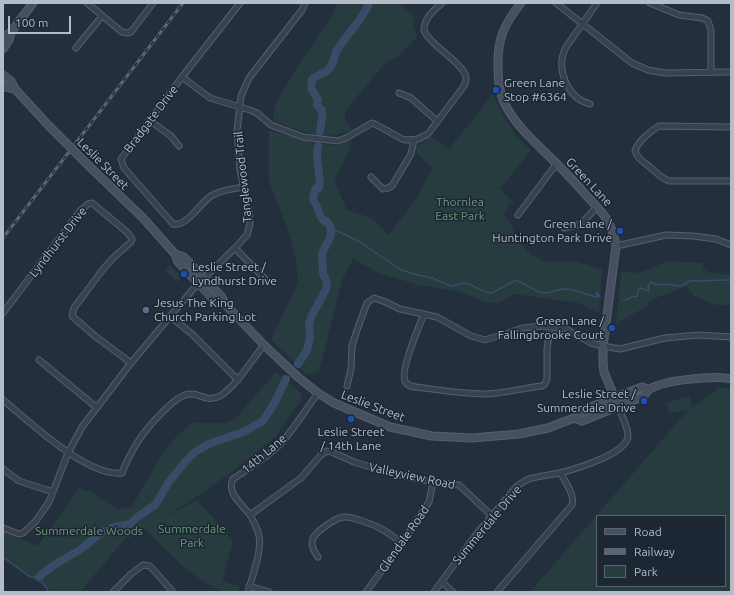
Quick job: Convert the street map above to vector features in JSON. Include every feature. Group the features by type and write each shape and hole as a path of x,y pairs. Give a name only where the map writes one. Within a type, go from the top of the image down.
{"main road":[{"path":"3,36 10,32 33,3"},
{"name":"Green Lane","path":"521,3 504,29 497,51 498,80 506,107 521,128 557,163 607,218 614,233 616,246 604,346 604,372 618,406"},
{"path":"3,49 9,40 10,32"},
{"name":"Leslie Street","path":"3,75 11,81 15,90 49,126 143,218 175,254 178,262 202,281 216,302 224,303 264,345 299,378 334,403 390,427 432,436 472,438 519,434 548,428 574,418 579,412 614,397 642,387 649,389"},
{"name":"Leslie Street","path":"3,85 15,90"},
{"name":"Leslie Street","path":"574,418 582,421 644,396 649,389 663,384 704,378 731,379"}],"street":[{"path":"87,3 123,32 129,33 154,3"},
{"name":"Bradgate Drive","path":"240,3 149,120 121,159 124,168 173,224 178,225 185,222 212,195 223,191 244,187"},
{"path":"240,106 244,88 249,78 302,10 305,3"},
{"path":"182,77 210,98 240,106 257,113 271,125 303,137 338,141 372,123 402,140 418,139 428,134 464,86 466,78 461,68 431,40 424,31 427,18 442,3"},
{"path":"556,3 632,63 648,70 665,73 731,72"},
{"path":"590,104 582,102 569,88 562,72 563,53 597,3"},
{"path":"650,3 679,15 702,18 708,21 711,30 711,72"},
{"path":"76,48 102,16"},
{"path":"399,93 411,98 437,121"},
{"name":"Tanglewood Trail","path":"202,281 247,235 250,224 249,212 240,170 237,137 240,106"},
{"path":"149,120 171,136 179,146"},
{"path":"731,127 659,126 650,132 635,150 641,160 661,179 669,181 731,182"},
{"path":"372,177 383,189 392,186 412,154 414,140"},
{"path":"518,215 557,163"},
{"name":"Lyndhurst Drive","path":"3,313 80,211 88,204 92,203 127,232 132,239 131,242 104,268 74,308 72,316 95,336 131,363"},
{"path":"564,228 581,224 597,207"},
{"path":"616,246 666,235 716,239 731,244"},
{"path":"235,248 265,279"},
{"path":"3,528 19,534 23,533 40,517 49,502 68,453 82,427 131,363 170,316 202,281"},
{"path":"347,386 351,369 352,346 356,332 364,310 370,300 374,298 400,309 437,317 471,336 485,340 523,328 542,326 566,329 586,341 620,349 665,338 698,335 731,337"},
{"path":"424,314 404,370 405,382 406,384 415,387 455,393 489,394 542,386 545,384 547,379 547,349 550,328"},
{"path":"170,316 192,334 238,380"},
{"path":"3,400 68,453 94,468 117,474 122,473 126,461 138,442 169,405 182,396 191,394 206,399 219,396 238,380 264,345"},
{"path":"39,360 96,407"},
{"name":"14th Lane","path":"250,515 238,501 232,490 231,486 233,479 253,466 282,442 318,393"},
{"name":"Summerdale Drive","path":"434,592 459,556 516,488 522,483 561,473 612,454 624,444 628,435 618,406"},
{"name":"Valleyview Road","path":"250,515 301,478 326,451 354,462 387,472 433,482 459,485 492,516"},
{"path":"3,469 19,481 53,492"},
{"path":"497,592 572,505 572,495 561,473"},
{"name":"Glendale Road","path":"366,592 402,543 429,502 433,482"},
{"path":"248,592 258,554 260,536 250,515"},
{"path":"318,557 313,550 312,539 318,532 340,517 349,517 377,526 402,543"},
{"path":"113,592 131,574 143,565 150,566 173,592"},
{"path":"442,582 452,592"},
{"path":"250,586 269,592"}],"green space":[{"path":"337,3 399,3 415,17 413,22 417,37 396,58 387,61 345,111 345,119 352,130 335,135 324,136 305,132 273,120 275,105 294,72 331,17"},
{"name":"Thornlea East Park","path":"493,94 503,115 515,134 531,150 500,189 513,202 507,207 504,215 510,221 516,237 531,255 547,262 573,261 602,269 599,313 579,303 514,294 497,303 485,302 451,290 418,285 379,273 353,259 342,280 319,372 307,374 271,340 298,283 296,259 286,224 269,181 269,130 320,144 337,146 352,140 349,152 334,181 347,210 372,218 388,235 413,204 433,168 416,153 417,146 432,136 449,149"},
{"path":"668,261 703,263 703,268 711,273 731,275 731,305 716,305 694,296 686,286 648,301 647,306 616,324 621,271 639,273"},
{"path":"170,265 180,275 178,277 180,279 177,282 165,270"},
{"name":"Summerdale Woods","path":"276,372 300,392 302,399 275,437 218,482 166,517 197,500 232,539 222,581 239,587 238,592 226,592 214,588 188,571 145,529 124,540 80,592 53,592 3,559 3,532 38,546 79,488 93,493 117,509 131,508 161,456 175,438 193,422 224,423 235,419"},
{"path":"717,387 731,389 731,592 530,592 596,516 596,587 726,587 726,515 597,515 688,410 672,413 669,412 668,402 688,397 690,398 692,407 716,391"}],"waterway":[{"path":"320,131 322,110 317,105 318,100 311,88 312,79 330,68 337,50 358,22 369,3"},
{"path":"298,364 307,350 310,338 309,324 311,317 326,289 327,283 323,273 322,254 331,235 331,228 327,221 322,219 313,200 316,188 319,188 320,183 317,156 318,146"},
{"path":"331,228 360,242 401,270 432,278 451,286 466,283 486,292 492,293 516,280 536,291 544,293 566,289 596,297 598,296 596,293 598,293 600,297"},
{"path":"623,300 629,299 632,296 637,297 638,290 641,288 649,291 648,286 651,282 656,285 665,284 681,286 690,281 731,280"},
{"path":"39,577 53,565 81,549 106,530 130,524 137,517 155,505 169,482 195,452 209,444 243,432 263,421 275,402 286,379"},
{"path":"3,557 30,577 39,577 49,592"}],"railway":[{"path":"3,238 183,3"}],"place":[{"name":"Green Lane Stop #6364","path":"496,90"},
{"name":"Green Lane / Huntington Park Drive","path":"620,231"},
{"name":"Leslie Street / Lyndhurst Drive","path":"184,274"},
{"name":"Jesus The King Church Parking Lot","path":"146,310"},
{"name":"Green Lane / Fallingbrooke Court","path":"612,328"},
{"name":"Leslie Street / Summerdale Drive","path":"644,401"},
{"name":"Leslie Street / 14th Lane","path":"351,419"}],"park label":[{"name":"Summerdale Park","path":"192,536"}]}
